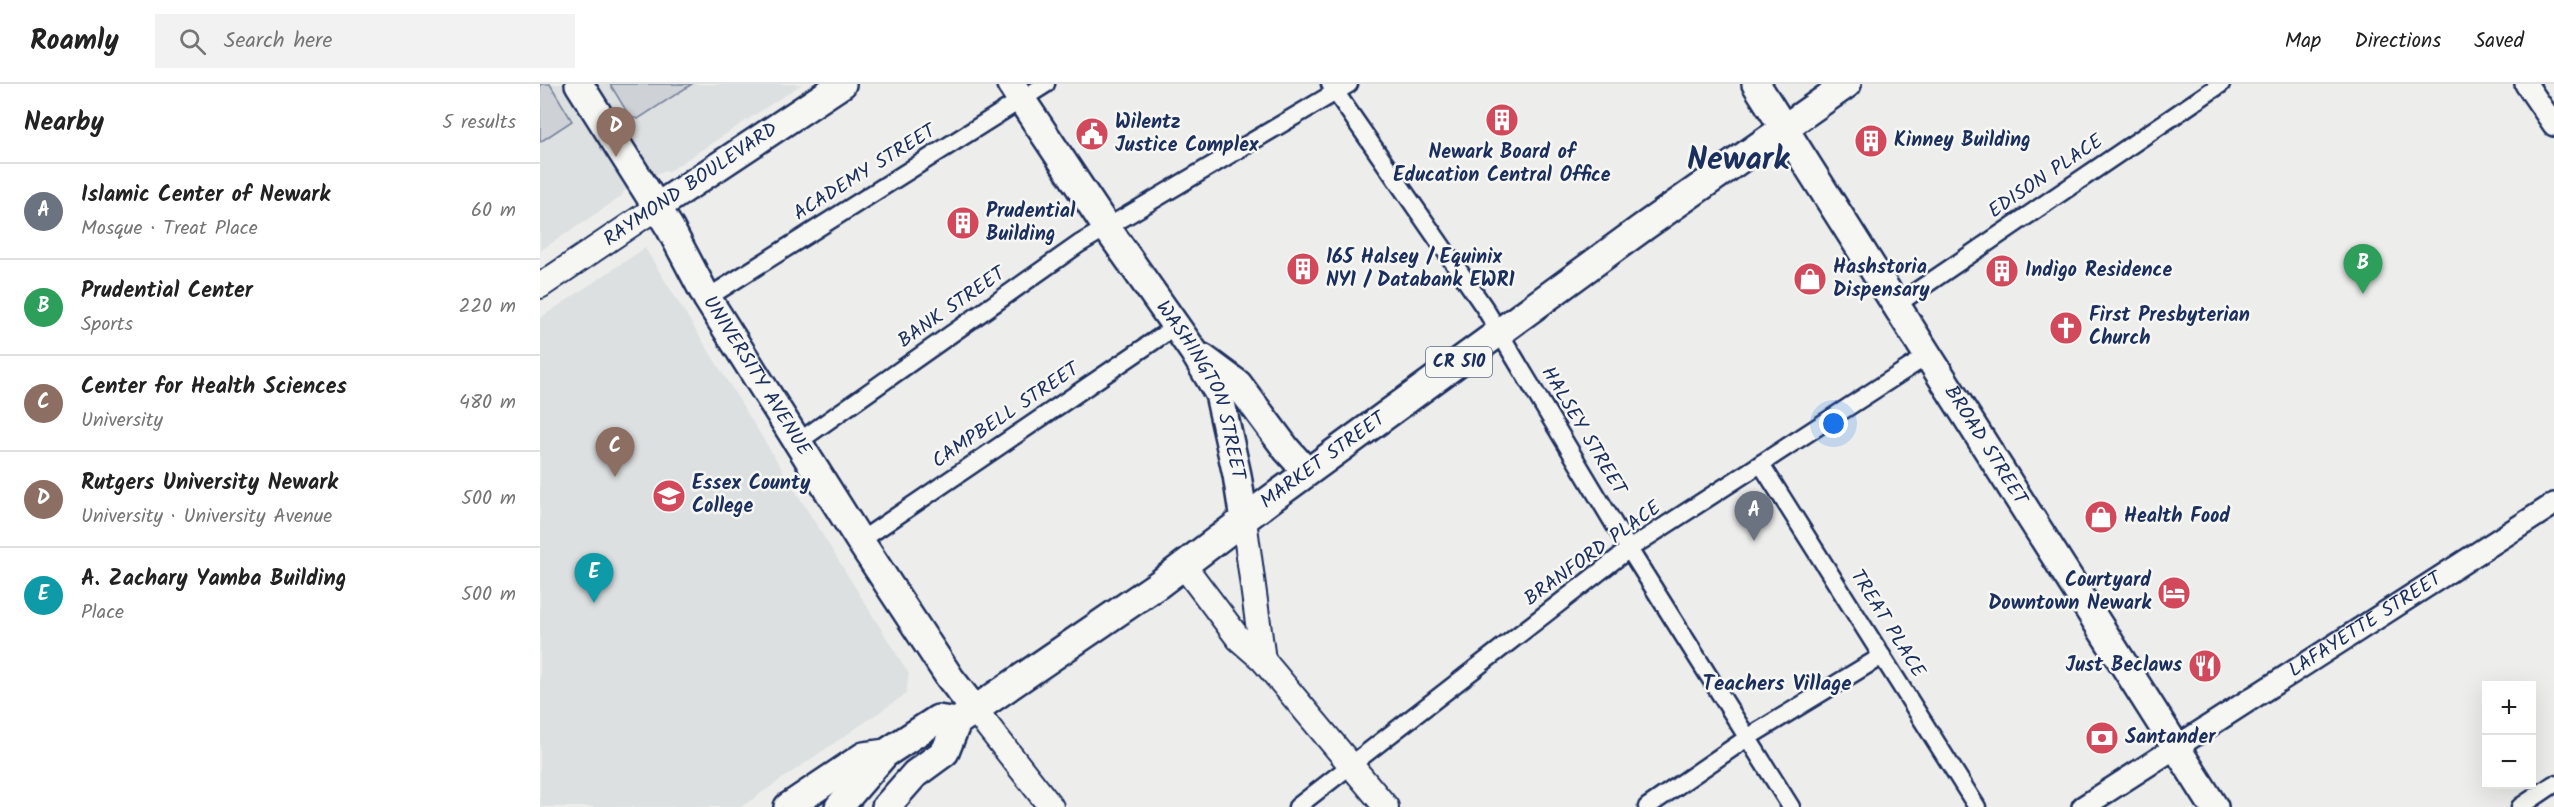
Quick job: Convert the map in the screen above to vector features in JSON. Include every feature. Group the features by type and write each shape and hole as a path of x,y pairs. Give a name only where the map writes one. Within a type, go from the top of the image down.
{"main road":[{"name":"UNIVERSITY AVENUE","path":"579,84 657,207 690,263 707,298 860,541 950,678 966,716 1052,807"},
{"name":"RAYMOND BOULEVARD","path":"540,286 842,84"},
{"name":"BROAD STREET","path":"1756,84 2214,807"},
{"name":"MARKET STREET","path":"788,807 864,756 886,753 938,719 966,716 1184,566 1307,472 1784,127 1847,84"},
{"name":"WASHINGTON STREET","path":"1016,92 1194,352 1222,403 1244,520 1263,660"},
{"path":"1194,352 1238,384 1287,450 1307,472"},
{"path":"1184,566 1239,639 1263,660 1386,807"},
{"path":"854,807 915,774 945,752 966,716"},
{"path":"838,807 886,753"},
{"path":"886,807 915,774"}],"street":[{"name":"ACADEMY STREET","path":"707,298 1016,92 1047,84"},
{"name":"EDISON PLACE","path":"1896,305 2221,84"},
{"path":"2526,84 2554,125"},
{"name":"BANK STREET","path":"798,442 1079,244 1338,87"},
{"name":"HALSEY STREET","path":"1338,87 1484,307 1629,549 1791,807"},
{"name":"CAMPBELL STREET","path":"860,541 1176,326"},
{"name":"BRANFORD PLACE","path":"1297,807 1629,549 1928,356"},
{"name":"TREAT PLACE","path":"1761,464 1977,807"},
{"name":"LAFAYETTE STREET","path":"2083,807 2554,504"},
{"path":"1647,807 1748,738 1882,656"},
{"path":"2520,807 2554,784"}],"shaded area":[{"path":"540,84 802,84 668,172 663,171 624,191 621,197 540,251"},
{"path":"540,84 550,84 572,121 540,142"},
{"path":"610,84 692,84 638,119 630,117"},
{"name":"Essex County College","path":"645,248 909,674 906,694 741,807 540,807 540,318"}],"place":[{"name":"Newark Board of Education Central Office","path":"1502,120"},
{"name":"Wilentz Justice Complex","path":"1092,134"},
{"name":"Kinney Building","path":"1871,141"},
{"name":"Rutgers University Newark","path":"616,157"},
{"name":"Prudential Building","path":"963,223"},
{"name":"165 Halsey / Equinix NY1 / Databank EWR1","path":"1303,269"},
{"name":"Indigo Residence","path":"2002,271"},
{"name":"Hashstoria Dispensary","path":"1810,279"},
{"name":"Prudential Center","path":"2363,294"},
{"name":"First Presbyterian Church","path":"2066,328"},
{"name":"Center for Health Sciences","path":"615,477"},
{"name":"Essex County College","path":"669,496"},
{"name":"Health Food","path":"2101,517"},
{"name":"Islamic Center of Newark","path":"1754,541"},
{"name":"Courtyard Downtown Newark","path":"2174,593"},
{"name":"A. Zachary Yamba Building","path":"594,603"},
{"name":"Just Beclaws","path":"2205,666"},
{"name":"Santander","path":"2102,738"}],"district":[{"name":"Newark","path":"1738,160"},
{"name":"Teachers Village","path":"1777,684"}]}
